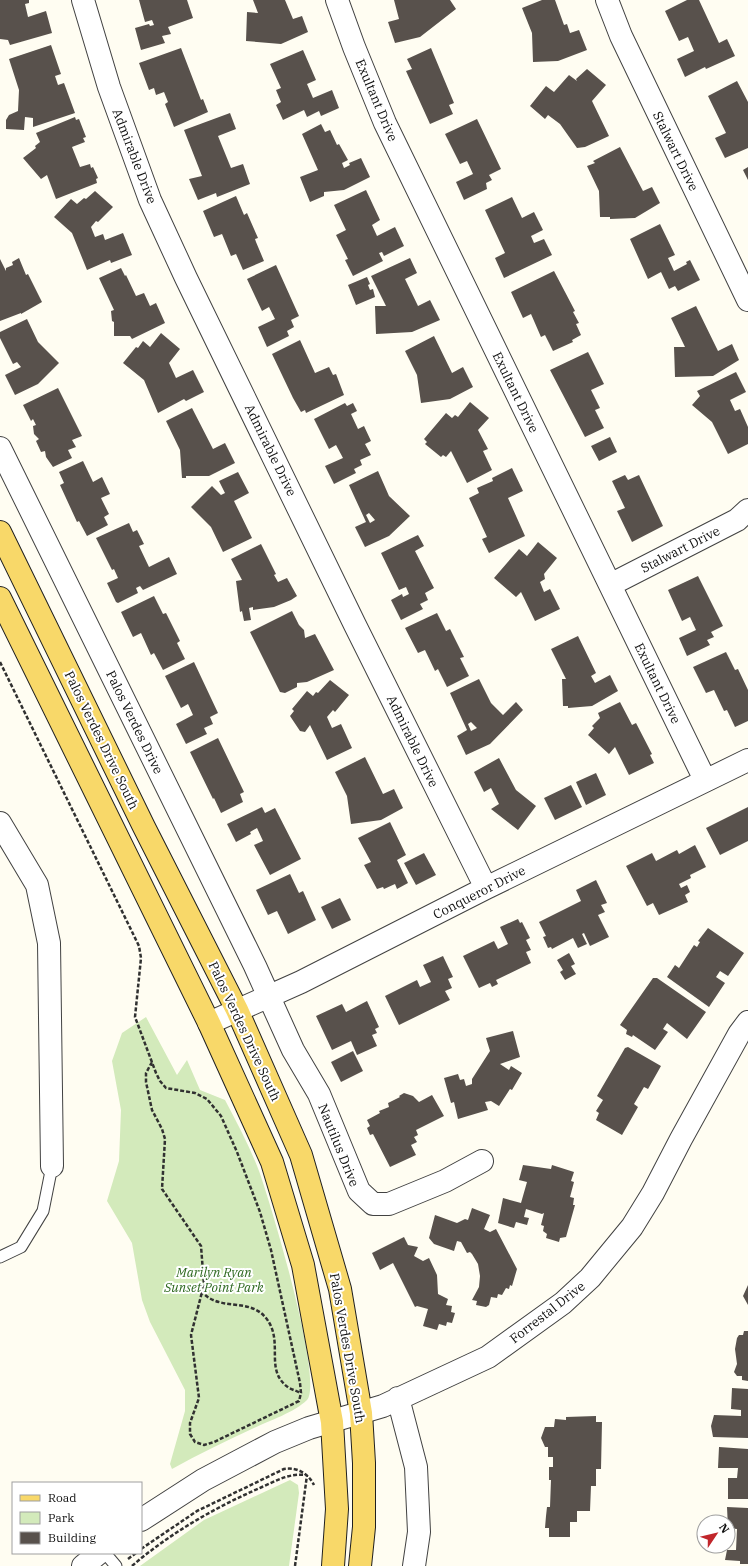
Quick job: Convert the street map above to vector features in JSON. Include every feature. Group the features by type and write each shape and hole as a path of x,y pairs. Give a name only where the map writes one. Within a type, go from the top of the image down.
{"main road":[{"name":"Palos Verdes Drive South","path":"0,532 144,827 237,1010 301,1155 340,1289 361,1414 364,1463 364,1520 360,1566"},
{"path":"0,598 209,1023 274,1169 303,1265 332,1422 337,1509 333,1566"}],"street":[{"name":"Admirable Drive","path":"83,0 123,127 154,207 186,278 486,888"},
{"name":"Exultant Drive","path":"337,0 354,47 385,123 705,780"},
{"name":"Stalwart Drive","path":"607,0 621,36 748,300"},
{"name":"Palos Verdes Drive","path":"0,448 270,996"},
{"name":"Stalwart Drive","path":"610,585 737,520 748,510"},
{"name":"Conqueror Drive","path":"209,1023 301,982 486,888 748,760"},
{"path":"0,823 37,886 49,943 52,1166"},
{"name":"Nautilus Drive","path":"270,996 293,1050 318,1094 359,1192 373,1204 389,1204 446,1181 482,1161"},
{"name":"Forrestal Drive","path":"142,1519 203,1480 274,1442 309,1428 361,1414 427,1387 488,1357 563,1303 590,1278 632,1227 739,1034 748,1022"},
{"path":"398,1398 416,1466 419,1499 419,1532 414,1566"},
{"path":"83,1566 98,1554"}],"lane":[{"path":"0,1257 21,1247 43,1211 52,1166"},
{"path":"106,1554 116,1566"}],"path":[{"path":"0,662 139,946 141,958 134,1017 160,1081 166,1088 195,1093 207,1099 221,1116 237,1152 260,1212 270,1250 300,1383 301,1393 299,1401 233,1433 204,1445 195,1442 190,1434 190,1423 199,1398 191,1335 194,1318 204,1285 201,1246 162,1189 165,1139 162,1129 152,1110 146,1082 146,1073 152,1062"},
{"path":"202,1292 212,1300 220,1303 249,1306 260,1310 272,1326 275,1345 274,1364 278,1375 288,1387 301,1393"},
{"path":"142,1548 197,1511 284,1469 296,1469 308,1475"},
{"path":"132,1566 193,1522 237,1499 288,1476 296,1474 308,1475"},
{"path":"294,1566 308,1475"}],"green space":[{"name":"Marilyn Ryan Sunset Point Park","path":"146,1017 177,1075 187,1060 200,1090 225,1100 252,1153 274,1217 294,1290 308,1360 310,1386 307,1400 296,1408 172,1469 170,1464 185,1411 185,1390 150,1322 142,1300 132,1243 107,1201 119,1161 121,1110 112,1061 122,1033"},
{"path":"290,1480 298,1485 299,1493 289,1566 140,1566 204,1520"}],"building":[{"path":"0,0 29,0 29,3 25,4 28,17 46,11 52,33 10,45 8,40 0,39"},
{"path":"139,0 187,0 193,18 168,27 171,34 162,36 165,43 141,50 135,28 149,24 150,26 154,25 152,20 145,22"},
{"path":"253,0 285,0 293,19 302,16 308,32 281,44 246,41 247,12 258,13"},
{"path":"394,0 450,0 456,9 420,37 395,43 388,22 399,19"},
{"path":"542,0 555,0 564,25 567,24 570,33 579,30 587,50 558,61 533,62 532,33 522,8"},
{"path":"687,0 699,0 719,43 727,39 735,56 706,69 705,67 685,77 677,59 694,51 688,37 679,41 665,11"},
{"path":"51,45 61,74 55,76 58,85 64,83 75,113 33,127 33,118 25,117 24,130 6,129 6,120 9,115 18,111 19,90 9,59"},
{"path":"181,48 201,100 203,99 208,112 174,127 165,104 168,102 164,92 156,95 154,88 149,90 139,63"},
{"path":"431,48 454,103 449,105 453,114 430,124 406,71 412,69 407,59"},
{"path":"303,50 316,80 307,84 313,98 332,90 339,108 321,116 319,111 307,117 304,110 283,120 276,105 281,102 276,90 281,88 270,64"},
{"path":"587,69 606,85 592,101 609,136 585,147 577,148 560,124 548,115 545,119 530,106 546,86 554,92 569,75 577,81 576,79"},
{"path":"737,81 748,102 748,148 725,158 715,138 726,133 708,96"},
{"path":"230,113 236,129 218,136 231,168 243,164 250,184 217,197 216,193 198,200 189,179 202,176 184,130"},
{"path":"75,117 76,120 79,119 86,137 83,138 85,142 72,147 80,167 90,164 91,168 93,167 98,178 96,179 97,183 56,199 47,175 41,179 23,158 36,148 35,146 40,142 36,133"},
{"path":"477,119 501,169 489,175 492,180 486,183 487,189 464,200 456,182 473,174 467,161 460,164 445,134"},
{"path":"321,124 325,132 330,130 337,145 339,144 348,160 342,163 344,168 350,165 349,163 361,158 370,177 344,190 324,192 324,196 310,202 300,177 318,170 302,134"},
{"path":"620,147 643,191 652,187 660,203 635,218 610,219 610,217 600,217 599,191 587,166 595,163 593,161"},
{"path":"748,167 748,180 743,170"},
{"path":"366,190 380,220 372,225 377,236 395,227 404,246 384,256 382,252 379,253 383,261 353,276 345,260 348,259 336,235 346,230 334,205"},
{"path":"95,191 113,207 91,227 95,237 103,234 105,240 123,233 132,255 111,263 110,260 87,270 72,233 54,217 71,199 77,204 84,198 86,199"},
{"path":"236,196 244,215 247,213 258,238 255,239 264,261 243,270 236,254 231,256 222,234 214,237 203,211"},
{"path":"512,197 522,218 534,212 543,230 531,236 534,243 544,239 552,255 504,278 495,258 505,253 485,210"},
{"path":"660,224 675,255 668,258 674,271 687,264 686,262 690,260 700,280 678,291 675,286 669,289 661,272 648,279 630,239"},
{"path":"19,258 26,275 28,274 42,302 21,314 0,321 0,259 6,271 6,268 13,265 12,262"},
{"path":"410,258 417,273 405,279 418,306 430,300 440,320 412,332 376,334 375,306 386,306 371,276"},
{"path":"276,265 299,316 291,320 294,327 287,331 289,336 267,347 258,327 275,319 269,307 262,311 247,279"},
{"path":"121,268 136,296 144,293 150,306 156,303 165,323 132,339 130,336 114,336 114,322 112,321 111,311 114,310 99,278"},
{"path":"554,271 575,311 573,312 579,323 576,324 581,335 572,340 573,342 553,351 545,335 541,337 531,314 523,318 511,292"},
{"path":"367,277 370,284 368,285 370,290 373,289 375,297 356,305 348,285"},
{"path":"696,306 718,351 732,344 739,360 713,376 675,377 674,347 685,347 671,318"},
{"path":"27,319 38,342 59,363 38,384 15,395 5,375 21,367 17,362 13,364 0,338 0,332"},
{"path":"161,333 180,349 169,363 176,378 193,370 204,392 186,401 184,399 158,413 144,380 123,363 143,341 150,347"},
{"path":"434,336 452,373 463,367 473,387 450,399 421,403 417,375 405,351"},
{"path":"300,340 315,373 329,367 333,375 336,374 344,395 306,413 305,410 301,412 272,354"},
{"path":"588,352 604,384 591,390 600,408 595,410 604,428 585,437 550,370"},
{"path":"736,372 746,392 730,400 735,411 740,409 748,427 748,444 728,454 712,422 692,405 700,396 697,391"},
{"path":"58,388 82,436 72,440 76,447 68,450 72,458 53,467 46,457 45,451 41,452 36,441 39,439 34,434 33,426 36,425 33,419 31,421 23,405"},
{"path":"470,402 489,418 478,430 488,449 483,451 492,470 467,483 451,451 446,457 443,455 441,457 425,444 427,442 424,439 446,413 452,418 455,415 458,417"},
{"path":"345,403 347,406 353,403 357,411 351,414 358,429 364,426 371,441 365,444 371,455 360,460 362,465 354,469 356,473 334,484 325,466 343,458 336,445 329,449 314,419"},
{"path":"192,408 213,449 225,443 235,463 209,476 186,476 186,478 182,478 180,450 166,421"},
{"path":"610,437 617,452 599,461 591,446"},
{"path":"83,461 93,482 102,477 110,494 101,498 109,514 104,517 108,525 87,536 79,521 77,522 60,485 64,483 59,472"},
{"path":"512,468 523,491 508,498 525,536 489,553 482,539 487,537 469,498 479,493 477,488 493,481 492,478"},
{"path":"378,471 389,496 410,516 389,536 365,547 355,527 366,522 349,485","holes":["369,513 375,520 370,523 366,515"]},
{"path":"238,472 249,493 234,501 252,538 223,552 211,527 191,507 212,486 221,495 225,493 219,481"},
{"path":"625,475 628,480 639,475 663,526 632,542 617,511 625,508 612,481"},
{"path":"129,523 133,532 137,530 144,544 139,546 149,567 169,557 177,574 143,590 140,586 136,588 138,593 118,603 116,602 107,583 118,578 114,569 112,570 96,538"},
{"path":"418,535 424,546 415,551 434,588 425,593 428,600 420,604 423,609 401,620 391,600 402,594 403,597 409,594 406,587 399,590 381,553"},
{"path":"538,542 557,558 544,574 545,579 540,582 544,592 550,589 560,609 535,621 521,592 516,597 494,578 519,549 527,556"},
{"path":"261,544 276,574 274,575 278,582 287,578 297,596 274,607 253,610 253,607 249,608 251,620 244,621 242,611 240,612 236,581 242,580 231,559"},
{"path":"698,576 723,626 711,632 714,637 707,640 710,645 687,656 679,638 696,630 690,617 682,621 668,590"},
{"path":"154,596 163,614 166,613 180,641 177,643 185,659 163,670 154,653 151,655 141,633 133,637 121,612"},
{"path":"292,611 299,625 304,630 305,638 315,634 334,670 307,682 297,683 297,687 285,693 280,692 250,632"},
{"path":"437,613 446,631 450,629 464,657 460,658 469,676 447,687 438,669 435,671 425,650 418,653 405,628"},
{"path":"578,636 596,673 591,676 595,683 610,675 618,691 592,706 568,708 568,706 563,706 562,679 566,679 551,649"},
{"path":"726,652 735,670 738,669 748,690 748,721 735,727 727,710 724,711 714,690 706,693 693,667"},
{"path":"194,662 218,713 210,717 213,724 204,728 207,734 186,744 176,724 193,715 188,704 181,708 165,676"},
{"path":"479,679 491,703 503,715 516,702 523,710 490,744 466,755 457,736 467,730 450,693","holes":["471,722 477,728 471,731 468,724"]},
{"path":"330,680 349,695 335,712 333,710 327,717 332,728 341,724 352,748 327,760 310,725 305,732 300,731 290,716 294,711 292,709 307,691 313,696 316,692 318,693"},
{"path":"620,702 632,725 636,723 652,754 650,755 654,763 629,775 615,747 609,754 588,735 594,728 592,726 600,718 598,713"},
{"path":"218,738 244,792 240,794 243,802 221,813 190,752"},
{"path":"365,757 383,794 394,789 403,808 381,820 351,824 347,796 335,772"},
{"path":"499,758 516,790 536,806 518,830 491,809 499,804 491,788 484,792 474,772"},
{"path":"596,773 606,795 586,805 576,782"},
{"path":"571,785 582,807 555,820 544,798"},
{"path":"262,807 265,813 275,808 301,859 270,875 254,845 263,841 257,828 250,832 251,834 236,842 227,824"},
{"path":"748,807 748,841 720,855 706,828"},
{"path":"390,822 406,855 397,860 408,883 397,889 395,884 384,889 383,887 377,889 364,865 371,862 358,838"},
{"path":"695,845 706,867 690,875 691,878 679,884 681,888 687,885 690,892 685,895 688,902 659,915 653,903 647,906 626,866 652,853 656,861 677,850 679,854"},
{"path":"424,853 436,875 416,885 404,863"},
{"path":"290,874 299,893 303,891 316,920 288,934 277,911 268,915 256,890"},
{"path":"596,880 607,903 601,905 605,912 598,915 609,937 590,946 584,933 582,934 587,944 578,948 573,938 552,949 551,947 548,948 543,937 546,936 539,922 581,901 576,890"},
{"path":"340,898 351,920 332,929 321,907"},
{"path":"518,919 520,923 522,922 530,938 526,940 531,950 526,952 531,963 496,980 498,984 492,987 490,983 479,988 463,956 494,941 498,949 508,944 500,927"},
{"path":"708,928 744,953 728,976 720,971 716,977 725,983 709,1007 667,977 675,965 679,968 694,945 697,947 700,942 698,941"},
{"path":"569,953 575,964 571,966 576,974 565,980 560,972 563,970 557,960"},
{"path":"443,956 453,977 448,979 452,988 445,991 450,1000 399,1025 385,996 417,980 420,987 431,982 423,965"},
{"path":"653,978 657,978 706,1012 687,1039 667,1023 663,1029 668,1032 655,1050 633,1035 632,1037 626,1034 627,1030 620,1025"},
{"path":"367,1001 379,1027 375,1029 377,1033 372,1035 377,1046 357,1055 351,1041 332,1050 316,1016 342,1004 346,1012"},
{"path":"513,1031 520,1057 500,1064 509,1070 511,1066 522,1073 512,1090 510,1089 499,1106 491,1101 485,1102 488,1110 458,1119 454,1102 451,1103 444,1078 458,1074 460,1080 464,1079 466,1086 472,1084 472,1079 490,1051 486,1038"},
{"path":"628,1047 661,1066 648,1089 644,1087 634,1104 638,1107 622,1135 596,1120 599,1113 596,1111 603,1100 597,1096 625,1048"},
{"path":"353,1051 363,1071 341,1082 331,1062"},
{"path":"404,1093 413,1096 419,1102 432,1095 444,1116 416,1130 418,1135 414,1137 417,1142 411,1145 416,1155 390,1167 373,1134 370,1135 367,1128 370,1126 367,1120 380,1113 379,1111 389,1107 388,1103 400,1097 399,1096"},
{"path":"523,1165 551,1169 552,1165 574,1172 571,1181 574,1182 570,1197 574,1198 573,1205 575,1205 566,1237 560,1238 559,1242 546,1238 547,1234 543,1231 544,1226 541,1225 544,1213 542,1214 526,1209 524,1217 529,1218 527,1225 516,1222 514,1228 498,1223 503,1198 521,1203 527,1182 519,1180"},
{"path":"472,1208 490,1215 484,1229 490,1232 496,1229 517,1269 512,1286 510,1285 509,1289 506,1288 502,1295 498,1294 497,1298 491,1297 489,1305 486,1307 476,1305 477,1301 472,1300 479,1287 480,1276 478,1264 472,1254 470,1252 467,1253 461,1242 457,1241 454,1251 434,1244 429,1238 435,1215 457,1223 465,1219 468,1220"},
{"path":"404,1237 408,1245 418,1247 414,1256 423,1261 429,1258 437,1275 438,1294 448,1299 446,1305 452,1306 451,1312 455,1313 452,1323 447,1322 446,1326 439,1324 437,1330 423,1326 428,1309 417,1306 415,1307 393,1263 380,1270 372,1253"},
{"path":"748,1285 748,1305 743,1296"},
{"path":"744,1331 748,1331 748,1381 742,1380 742,1376 737,1376 734,1372 737,1364 735,1349 737,1338 739,1335 743,1335"},
{"path":"732,1388 748,1389 748,1438 713,1437 711,1426 714,1415 741,1416 741,1410 731,1409"},
{"path":"596,1416 596,1422 602,1422 601,1469 596,1469 596,1486 591,1486 590,1511 577,1511 577,1522 570,1522 570,1537 549,1537 549,1528 545,1528 547,1507 550,1507 551,1480 549,1480 549,1467 553,1467 553,1457 548,1457 548,1447 545,1447 541,1438 545,1427 554,1427 555,1419 566,1420 566,1417"},
{"path":"719,1447 748,1449 748,1499 728,1499 728,1478 737,1478 738,1468 718,1468"},
{"path":"727,1507 748,1508 748,1564 740,1564 740,1561 725,1560 726,1554 736,1554 736,1514 727,1514"}]}
